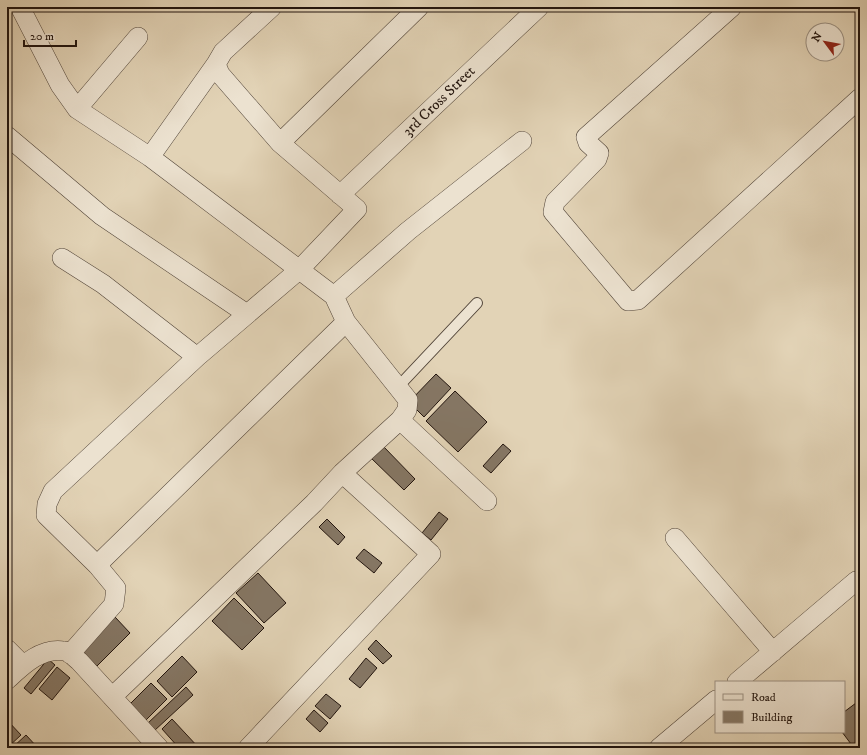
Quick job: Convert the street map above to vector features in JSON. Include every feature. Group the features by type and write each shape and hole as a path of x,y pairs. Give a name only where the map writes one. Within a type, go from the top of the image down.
{"street":[{"path":"20,7 60,85 77,109 150,157 334,296 346,322 408,400 407,410 400,420 342,473 314,503 112,697"},
{"path":"150,157 223,52 272,7"},
{"path":"280,143 419,7"},
{"name":"3rd Cross Street","path":"340,195 539,7"},
{"path":"732,7 586,137 588,143 599,153 597,159 554,202 553,212 628,300 638,300 860,98"},
{"path":"77,109 138,37"},
{"path":"70,654 114,604 116,588 97,565 46,515 47,504 53,491 197,357 299,270 357,209 280,143 220,74 216,64"},
{"path":"7,136 102,216 247,314"},
{"path":"334,296 408,231 522,141"},
{"path":"62,258 103,284 197,357"},
{"path":"97,565 346,322"},
{"path":"400,420 487,500"},
{"path":"248,748 431,554 342,473"},
{"path":"675,538 773,652"},
{"path":"738,681 856,581"},
{"path":"7,649 23,665"},
{"path":"7,680 23,665 47,651 65,650 79,661 159,748"},
{"path":"659,748 715,701"}],"lane":[{"path":"397,388 477,303"}],"building":[{"path":"436,374 451,388 424,417 409,402"},
{"path":"455,391 487,422 458,452 426,421"},
{"path":"503,444 511,451 491,473 483,466"},
{"path":"382,445 415,479 404,490 370,457"},
{"path":"439,512 448,519 431,540 422,533"},
{"path":"327,519 345,537 338,545 319,527"},
{"path":"364,549 382,563 374,573 356,558"},
{"path":"258,573 286,603 264,623 236,593"},
{"path":"234,598 264,628 242,650 212,621"},
{"path":"115,617 130,633 97,666 81,650"},
{"path":"376,640 392,656 383,664 368,649"},
{"path":"182,656 197,672 172,697 157,681"},
{"path":"366,658 377,668 360,688 349,679"},
{"path":"48,659 55,665 31,694 24,688"},
{"path":"57,667 70,678 52,700 39,689"},
{"path":"151,683 167,699 142,724 126,708"},
{"path":"186,687 193,695 154,731 147,724"},
{"path":"326,694 341,706 330,719 315,706"},
{"path":"860,700 860,748 854,748 843,733 845,733 845,711"},
{"path":"314,710 328,723 320,732 306,719"},
{"path":"172,719 199,748 179,748 162,729"},
{"path":"7,720 21,735 7,748"},
{"path":"26,735 38,748 12,748"}]}
